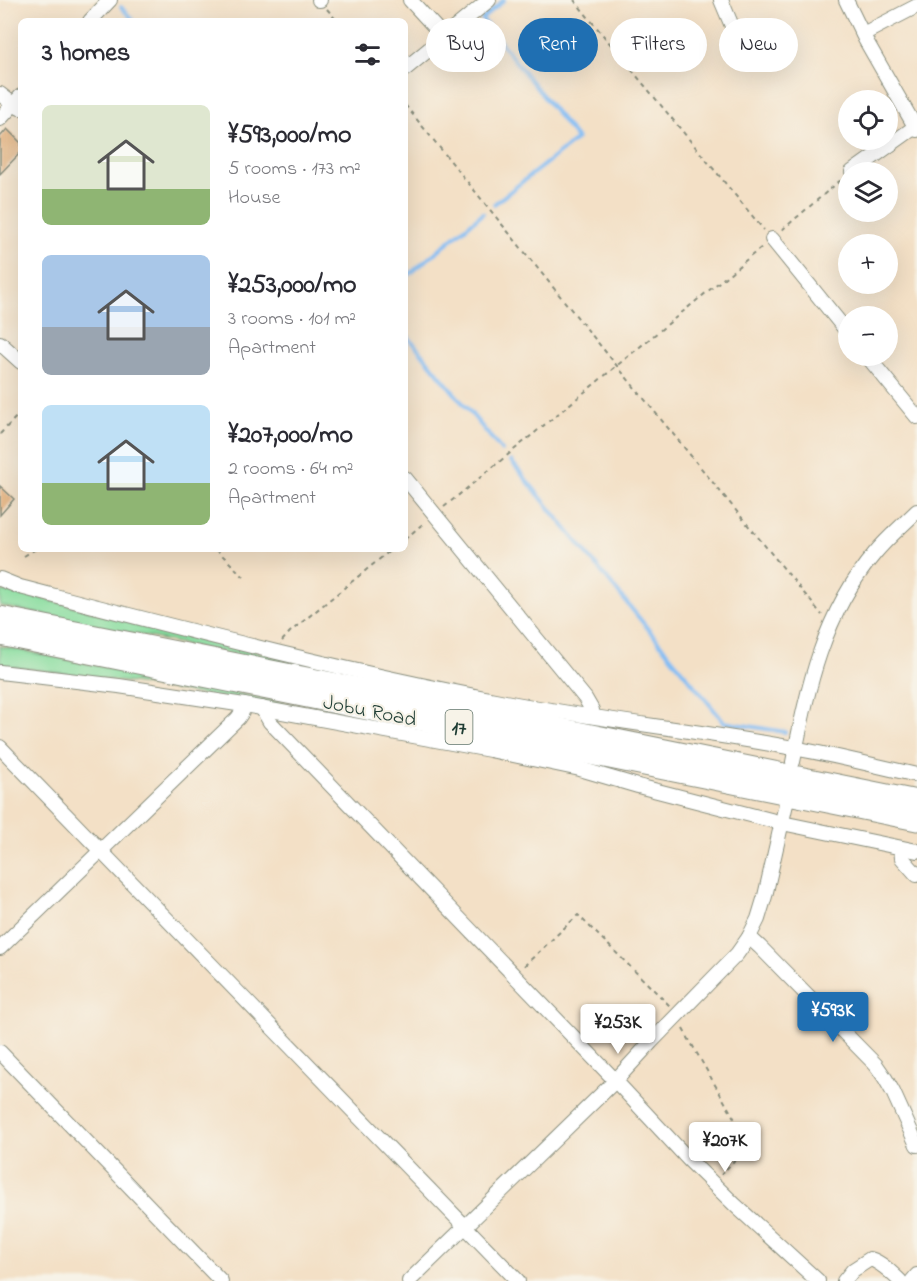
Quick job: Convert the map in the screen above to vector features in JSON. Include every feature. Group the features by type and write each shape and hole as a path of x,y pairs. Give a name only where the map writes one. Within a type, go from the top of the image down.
{"highway":[{"name":"Jobu Road","path":"0,617 917,820"},
{"name":"Jobu Road","path":"0,635 917,801"}],"street":[{"path":"93,18 110,0"},
{"path":"410,0 427,18"},
{"path":"467,18 489,0"},
{"path":"721,0 729,18"},
{"path":"846,0 916,128 868,162"},
{"path":"863,34 917,6"},
{"path":"408,67 426,52"},
{"path":"0,94 18,103 0,118"},
{"path":"772,239 838,320"},
{"path":"0,343 18,359"},
{"path":"875,366 917,417"},
{"path":"408,482 585,698 592,710 592,716"},
{"path":"794,755 813,673 832,622 855,580 874,554 917,511"},
{"path":"0,579 20,587 275,652 496,725 580,769 782,823 917,851"},
{"path":"0,672 119,686 262,708 496,725 592,716 794,755 917,775"},
{"path":"0,948 238,718 244,705"},
{"path":"262,708 270,722 690,1161 818,1281"},
{"path":"0,747 518,1281"},
{"path":"409,1281 615,1081 737,954 758,919 786,804"},
{"path":"901,848 902,858 917,875"},
{"path":"749,937 876,1065 893,1092 917,1145"},
{"path":"0,1052 220,1281"},
{"path":"844,1281 853,1270 870,1259 900,1281"},
{"path":"912,1281 917,1275"}],"path":[{"path":"574,0 772,239"},
{"path":"408,109 617,366 823,615 832,622"},
{"path":"408,536 838,184"},
{"path":"0,434 18,415"},
{"path":"24,556 31,552"},
{"path":"219,552 244,577"},
{"path":"275,652 290,632 388,552"}],"green space":[{"path":"0,591 25,594 345,674 341,677 0,606"},
{"path":"0,646 395,725 395,727 139,684 0,665"}],"building":[{"path":"7,129 18,140 18,155 0,174 0,137"},
{"path":"0,486 14,499 0,515"}],"waterway":[{"path":"494,204 577,139 482,19 504,0"},
{"path":"121,7 131,18"},
{"path":"408,276 483,213"},
{"path":"408,337 502,451"},
{"path":"511,461 724,722 785,732"}]}
